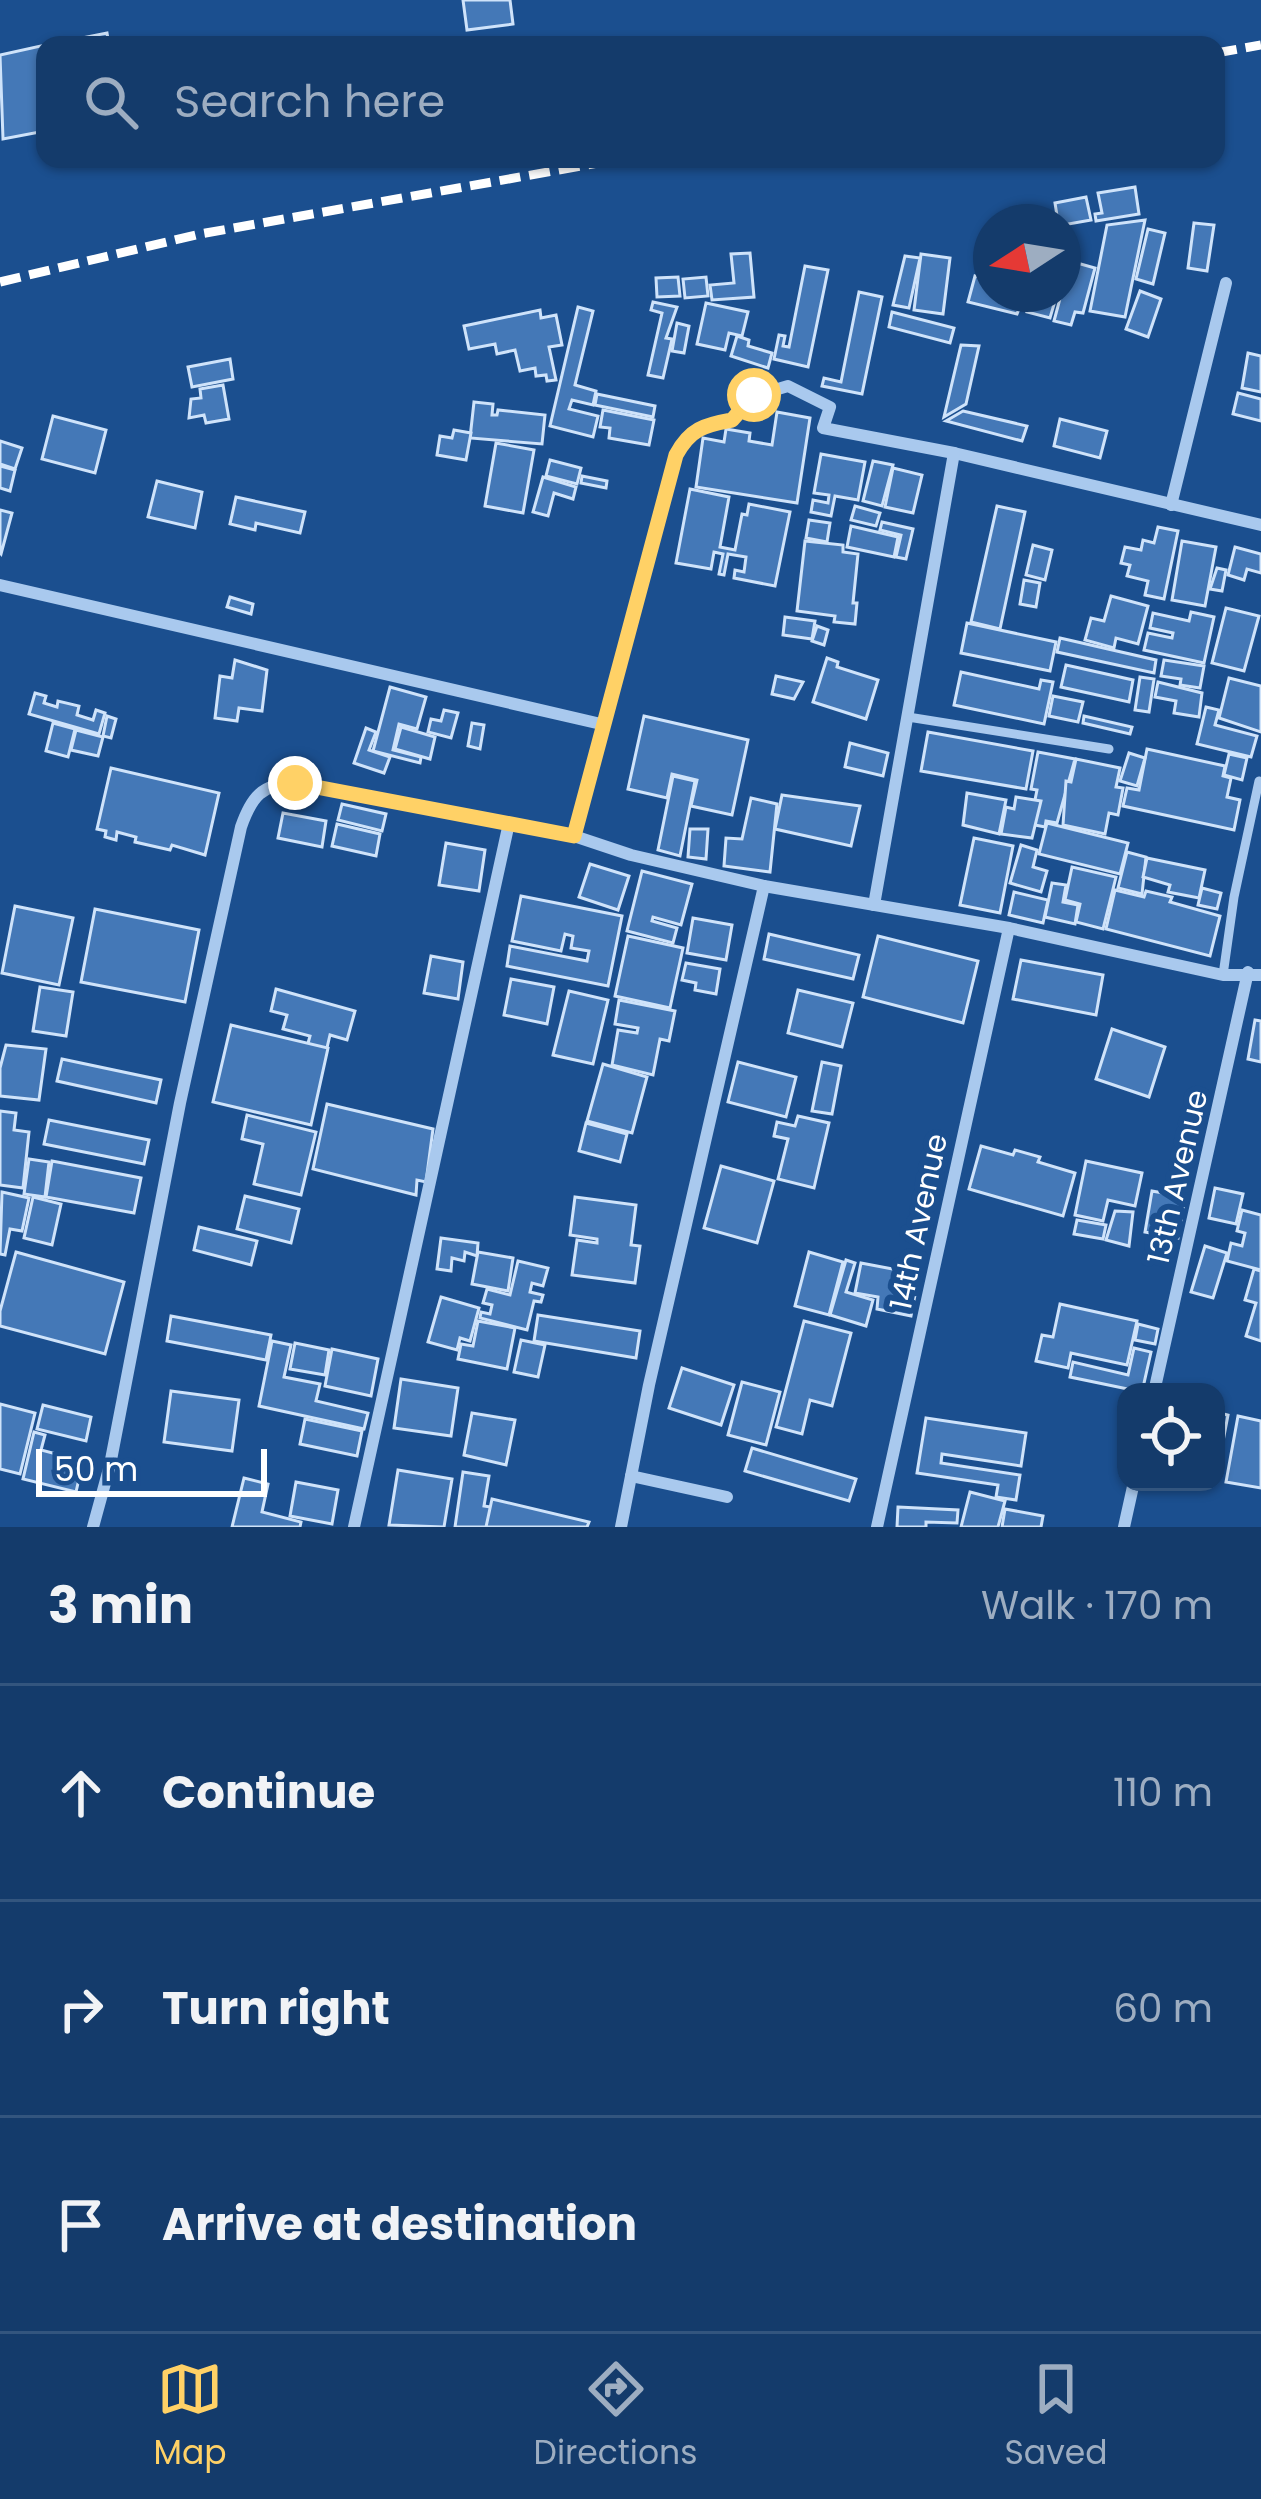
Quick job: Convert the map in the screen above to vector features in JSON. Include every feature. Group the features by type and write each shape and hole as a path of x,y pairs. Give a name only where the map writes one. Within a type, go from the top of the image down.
{"street":[{"path":"1171,505 1226,283"},
{"path":"574,836 676,455 686,436 704,424 732,420 754,395 788,386 830,407 823,428 954,453 1261,525"},
{"path":"874,905 954,453"},
{"path":"0,585 601,724"},
{"path":"93,1527 110,1465 180,1103 241,827 249,804 274,783 295,783 574,836 631,855 764,886 1009,928 1223,975 1254,973"},
{"path":"354,1527 509,823"},
{"path":"621,1527 764,886"},
{"name":"14th Avenue","path":"877,1527 1009,928"},
{"name":"13th Avenue","path":"1156,1383 1254,973"},
{"path":"631,1476 727,1497"},
{"path":"1124,1527 1132,1491"}],"lane":[{"path":"908,717 1109,749"},
{"path":"1223,975 1259,781"}],"building":[{"path":"463,0 510,0 513,24 467,30"},
{"path":"36,47 36,133 3,139 0,55"},
{"path":"1135,187 1139,214 1096,221 1095,214 1102,213 1098,193"},
{"path":"1086,197 1091,220 1081,222 1081,204 1055,203"},
{"path":"1145,220 1125,317 1090,311 1107,225"},
{"path":"1194,223 1214,225 1207,271 1188,268"},
{"path":"1148,229 1165,233 1153,284 1136,279"},
{"path":"750,253 754,297 712,300 710,285 734,283 731,254"},
{"path":"921,254 950,258 943,314 914,310"},
{"path":"905,256 920,258 909,308 893,305"},
{"path":"1081,264 1095,268 1083,313 1075,312 1081,312"},
{"path":"805,266 828,270 808,367 774,359 779,335 785,336 783,346 789,347"},
{"path":"678,277 680,296 657,297 656,278"},
{"path":"706,277 708,296 685,298 683,279"},
{"path":"1140,291 1161,299 1148,337 1126,329"},
{"path":"859,292 882,297 862,394 822,386 824,378 841,382"},
{"path":"653,302 677,307 666,338 672,339 663,378 648,375 662,313 651,310"},
{"path":"706,303 748,312 742,336 729,333 725,350 697,344"},
{"path":"578,307 593,311 575,385 596,391 593,405 572,400 569,409 598,416 593,437 550,426"},
{"path":"540,310 541,318 556,315 562,345 549,347 556,380 536,376 535,368 520,371 515,350 497,354 495,344 469,349 464,326"},
{"path":"892,312 954,328 950,343 889,327"},
{"path":"1056,312 1075,312 1071,325 1054,321"},
{"path":"677,323 689,326 684,353 672,351"},
{"path":"737,336 749,340 748,346 772,353 768,368 731,356"},
{"path":"961,345 979,346 966,404 944,417"},
{"path":"1248,353 1261,356 1261,392 1242,388"},
{"path":"230,359 233,379 192,387 188,367"},
{"path":"223,385 229,419 206,423 204,415 189,418 191,399 201,398 200,389"},
{"path":"1238,393 1261,399 1261,421 1233,414"},
{"path":"597,394 655,406 653,417 595,405"},
{"path":"474,402 493,404 492,415 498,410 545,415 542,444 470,438"},
{"path":"603,410 654,420 649,445 609,438 610,428 600,427"},
{"path":"963,411 1027,426 1022,441 946,421"},
{"path":"777,412 810,418 797,503 696,487 703,438 724,442 726,429 750,433 749,441 772,445"},
{"path":"53,416 106,430 95,473 42,459"},
{"path":"1060,419 1107,431 1100,458 1054,446"},
{"path":"454,430 471,433 466,460 437,455 440,436 452,438"},
{"path":"0,441 22,448 15,469 0,464"},
{"path":"496,443 534,450 523,513 485,506"},
{"path":"821,454 865,462 858,500 835,496 831,516 811,512 813,500 828,503 829,495 814,493"},
{"path":"550,460 581,468 577,484 546,476"},
{"path":"873,461 893,465 882,506 863,501"},
{"path":"0,466 15,470 10,491 0,488"},
{"path":"893,468 922,475 913,513 885,507"},
{"path":"582,476 607,481 606,488 581,483"},
{"path":"543,477 576,487 573,499 554,493 548,516 533,512"},
{"path":"157,481 202,492 195,528 148,517"},
{"path":"690,489 729,497 720,547 735,550 742,514 747,515 749,504 790,512 775,586 734,578 735,570 744,572 746,557 728,554 724,575 719,574 723,554 714,552 711,569 676,563"},
{"path":"236,497 305,512 300,533 256,523 255,530 230,524"},
{"path":"855,506 880,513 876,526 851,520"},
{"path":"997,506 1025,512 1000,629 971,622"},
{"path":"0,510 12,513 1,554 0,553"},
{"path":"809,520 830,523 827,542 806,538"},
{"path":"882,522 913,529 906,559 896,557 901,535 880,530"},
{"path":"851,526 898,537 894,557 847,547"},
{"path":"1158,527 1178,531 1164,599 1145,595 1148,581 1127,576 1130,565 1121,563 1125,547 1141,550 1143,540 1154,543"},
{"path":"805,541 843,545 843,552 858,554 855,624 797,611"},
{"path":"1182,541 1216,547 1205,606 1172,600"},
{"path":"1033,545 1052,550 1045,580 1026,575"},
{"path":"1235,547 1261,554 1261,573 1247,569 1244,580 1228,575"},
{"path":"1217,568 1226,570 1222,591 1210,589"},
{"path":"1024,580 1040,583 1036,607 1020,604"},
{"path":"1111,596 1148,606 1138,644 1116,638 1114,648 1085,640 1091,618 1104,621"},
{"path":"230,597 253,604 251,614 227,607"},
{"path":"1226,608 1259,616 1244,671 1212,663"},
{"path":"1191,612 1214,617 1204,663 1144,650 1148,633 1172,638 1173,633 1150,628 1153,613 1189,621"},
{"path":"785,617 815,621 812,639 783,635"},
{"path":"967,623 1056,642 1050,671 961,653"},
{"path":"817,626 828,630 824,645 812,641"},
{"path":"1060,638 1156,660 1154,673 1057,652"},
{"path":"827,658 838,662 837,667 878,680 866,719 813,702"},
{"path":"235,660 267,670 262,711 239,708 237,721 215,718 220,676 232,678"},
{"path":"1164,660 1204,666 1200,688 1161,676"},
{"path":"1066,665 1133,680 1129,702 1061,687"},
{"path":"961,672 1039,689 1041,680 1053,682 1044,724 954,705"},
{"path":"776,676 803,682 794,699 772,694"},
{"path":"1140,677 1154,679 1149,712 1135,710"},
{"path":"1229,678 1261,686 1261,732 1219,718"},
{"path":"1158,682 1202,693 1199,717 1174,713 1176,701 1155,697"},
{"path":"390,687 426,697 417,729 399,724 393,750 421,757 420,763 373,751"},
{"path":"35,693 46,696 44,703 57,707 58,701 79,706 77,715 93,720 96,710 105,713 99,734 29,714"},
{"path":"1053,696 1083,702 1078,722 1049,716"},
{"path":"1206,707 1219,710 1215,725 1257,736 1251,757 1197,744"},
{"path":"444,710 458,713 451,738 428,732 431,719 441,721"},
{"path":"107,716 116,719 111,738 103,736"},
{"path":"644,716 748,740 732,815 691,806 697,780 672,774 667,798 628,789"},
{"path":"1084,716 1132,727 1130,734 1083,723"},
{"path":"53,723 75,729 68,757 46,751"},
{"path":"472,723 484,725 480,749 468,746"},
{"path":"401,727 435,737 430,759 395,749"},
{"path":"366,728 376,732 369,750 390,757 384,773 354,763"},
{"path":"76,730 103,737 98,756 71,750"},
{"path":"928,732 1033,751 1026,789 921,771"},
{"path":"850,743 888,753 883,776 845,767"},
{"path":"1147,749 1225,766 1223,776 1231,778 1227,797 1240,800 1234,830 1123,806 1127,788 1139,790"},
{"path":"1038,752 1075,759 1057,823 1046,821 1045,827 1030,824"},
{"path":"1129,753 1145,758 1137,786 1120,781"},
{"path":"1229,754 1247,758 1242,780 1224,775"},
{"path":"1076,759 1120,768 1116,787 1123,788 1118,815 1109,813 1105,834 1063,825 1066,781 1071,782"},
{"path":"111,768 219,793 205,855 172,845 170,850 135,842 136,837 117,832 116,840 105,837 106,831 97,829"},
{"path":"673,776 695,781 680,856 658,850"},
{"path":"967,793 1006,800 999,834 963,825"},
{"path":"782,795 860,806 851,846 775,829"},
{"path":"1016,797 1041,801 1032,838 1001,834 1006,807 1014,809"},
{"path":"751,798 777,804 770,872 724,866 726,838 742,839"},
{"path":"342,804 386,814 382,831 338,820"},
{"path":"283,813 326,821 322,847 278,838"},
{"path":"1047,823 1128,843 1120,874 1039,854"},
{"path":"337,824 380,834 376,856 332,846"},
{"path":"690,829 708,829 706,859 688,857"},
{"path":"974,838 1013,846 1000,913 960,905"},
{"path":"446,843 485,850 479,891 439,885"},
{"path":"1021,845 1037,850 1033,867 1047,871 1041,892 1010,883"},
{"path":"1127,852 1146,857 1142,894 1118,888"},
{"path":"1147,858 1205,870 1199,898 1168,892 1170,885 1143,877"},
{"path":"590,864 629,876 618,910 579,897"},
{"path":"1072,867 1116,877 1103,929 1076,922 1080,904 1065,900"},
{"path":"642,871 692,884 681,925 653,917 652,921 677,928 673,943 627,931"},
{"path":"1052,883 1066,885 1063,902 1078,905 1075,924 1045,917"},
{"path":"1202,888 1221,893 1217,909 1198,905"},
{"path":"1115,890 1172,897 1170,902 1220,916 1210,956 1106,929"},
{"path":"1014,892 1048,900 1043,923 1009,915"},
{"path":"521,896 622,916 608,986 507,966 510,946 587,961 589,951 571,948 573,936 565,934 561,951 512,941"},
{"path":"15,906 73,918 59,985 2,973"},
{"path":"95,909 199,930 185,1002 81,982"},
{"path":"693,918 732,925 726,960 687,953"},
{"path":"769,934 859,955 853,979 764,959"},
{"path":"628,936 683,948 670,1008 615,996"},
{"path":"878,936 978,961 963,1023 863,997"},
{"path":"431,956 463,962 458,999 424,993"},
{"path":"1021,960 1103,975 1096,1015 1013,999"},
{"path":"686,963 720,969 716,994 695,990 696,983 682,980"},
{"path":"511,979 554,987 547,1024 504,1015"},
{"path":"40,987 73,992 66,1036 33,1031"},
{"path":"276,989 355,1011 347,1040 330,1035 326,1052 307,1047 310,1036 283,1029 287,1015 271,1011"},
{"path":"798,990 853,1003 842,1047 788,1033"},
{"path":"569,991 608,1000 593,1064 553,1055"},
{"path":"619,1000 675,1011 669,1041 660,1039 653,1075 612,1065 618,1030 637,1033 638,1028 615,1024"},
{"path":"1255,1020 1261,1021 1261,1062 1248,1059"},
{"path":"231,1025 328,1048 311,1125 213,1102"},
{"path":"1112,1029 1165,1047 1149,1097 1096,1079"},
{"path":"6,1045 46,1049 39,1100 0,1096"},
{"path":"62,1059 161,1080 156,1103 57,1081"},
{"path":"738,1062 796,1077 786,1117 728,1102"},
{"path":"822,1062 841,1066 832,1114 812,1111"},
{"path":"603,1064 647,1077 632,1133 587,1121"},
{"path":"327,1104 433,1129 426,1182 417,1180 416,1195 313,1169"},
{"path":"0,1111 16,1113 14,1130 29,1132 23,1188 0,1185"},
{"path":"247,1115 316,1132 301,1195 254,1184 263,1144 242,1139"},
{"path":"798,1116 829,1123 814,1188 778,1179 788,1139 774,1136 777,1122 795,1126"},
{"path":"49,1120 149,1140 144,1164 44,1144"},
{"path":"586,1123 627,1134 620,1162 579,1151"},
{"path":"981,1146 1040,1157 1038,1162 1075,1173 1063,1216 969,1189"},
{"path":"29,1159 49,1162 45,1197 24,1194"},
{"path":"52,1161 141,1178 134,1213 46,1197"},
{"path":"1086,1161 1142,1173 1135,1206 1108,1200 1103,1221 1075,1215"},
{"path":"721,1166 774,1181 757,1243 704,1228"},
{"path":"1215,1188 1243,1194 1236,1224 1209,1218"},
{"path":"1152,1191 1185,1197 1178,1238 1145,1232"},
{"path":"2,1192 29,1198 22,1231 10,1229 5,1255 0,1254"},
{"path":"245,1196 299,1209 291,1243 237,1229"},
{"path":"33,1197 61,1204 52,1245 24,1238"},
{"path":"575,1197 636,1205 631,1245 640,1246 635,1283 572,1275 577,1240 597,1243 597,1239 570,1235"},
{"path":"1242,1210 1261,1215 1261,1270 1227,1261 1231,1243 1242,1246 1245,1233 1237,1231"},
{"path":"1115,1211 1133,1212 1129,1246 1106,1240"},
{"path":"1077,1220 1106,1225 1103,1239 1074,1234"},
{"path":"199,1227 257,1241 251,1265 194,1250"},
{"path":"441,1238 478,1243 477,1256 465,1252 464,1261 452,1258 451,1271 437,1269"},
{"path":"1205,1246 1227,1253 1213,1298 1191,1292"},
{"path":"16,1252 124,1282 105,1354 0,1326"},
{"path":"478,1252 513,1258 508,1291 472,1284"},
{"path":"809,1252 843,1262 829,1315 795,1306"},
{"path":"846,1260 855,1263 846,1292 873,1300 866,1326 830,1315"},
{"path":"518,1261 548,1268 543,1286 532,1283 530,1292 543,1295 541,1302 534,1301 527,1330 480,1318 481,1312 490,1314 492,1305 483,1303 487,1289 510,1295"},
{"path":"861,1263 919,1274 911,1316 877,1309 878,1297 855,1293"},
{"path":"1254,1269 1261,1271 1261,1341 1246,1336 1256,1303 1245,1300"},
{"path":"441,1297 479,1308 470,1341 460,1338 457,1350 428,1342"},
{"path":"1060,1304 1137,1321 1127,1365 1071,1353 1068,1368 1036,1361 1042,1335 1053,1337"},
{"path":"538,1315 640,1331 636,1358 534,1341"},
{"path":"171,1316 271,1335 266,1360 167,1341"},
{"path":"478,1321 515,1328 507,1369 458,1359 461,1344 473,1346"},
{"path":"804,1321 851,1333 832,1406 810,1400 802,1434 776,1427"},
{"path":"1138,1324 1158,1329 1155,1344 1135,1340"},
{"path":"521,1340 545,1345 538,1377 514,1372"},
{"path":"272,1341 291,1345 284,1377 320,1384 316,1401 368,1413 364,1429 259,1406"},
{"path":"295,1343 329,1350 325,1375 290,1369"},
{"path":"1134,1348 1151,1352 1144,1383 1117,1383 1117,1387 1070,1377 1073,1362 1128,1375"},
{"path":"332,1349 378,1359 371,1396 325,1386"},
{"path":"682,1368 734,1385 721,1425 669,1408"},
{"path":"401,1379 458,1388 451,1436 394,1428"},
{"path":"742,1382 780,1392 766,1445 728,1435"},
{"path":"171,1391 239,1400 232,1451 164,1442"},
{"path":"0,1404 35,1413 20,1474 0,1469"},
{"path":"43,1405 91,1417 86,1441 37,1429"},
{"path":"472,1413 515,1420 506,1465 464,1455"},
{"path":"1238,1416 1261,1421 1261,1488 1226,1482"},
{"path":"926,1418 1026,1433 1021,1466 942,1454 941,1463 1020,1475 1016,1500 996,1497 998,1485 917,1473"},
{"path":"305,1419 362,1431 357,1456 300,1444"},
{"path":"34,1432 45,1435 41,1450 83,1461 76,1492 23,1479"},
{"path":"752,1448 856,1479 849,1501 745,1471"},
{"path":"398,1470 452,1479 444,1527 389,1525"},
{"path":"463,1472 489,1476 484,1506 497,1508 495,1527 455,1527"},
{"path":"244,1478 268,1484 262,1512 301,1522 300,1527 232,1527"},
{"path":"296,1482 338,1490 332,1524 290,1516"},
{"path":"970,1492 1005,1501 998,1527 961,1527"},
{"path":"492,1499 589,1522 587,1527 486,1527"},
{"path":"898,1507 958,1510 957,1523 897,1527"},
{"path":"1005,1509 1043,1516 1041,1527 1002,1527"}],"railway":[{"path":"1225,51 1261,45"},
{"path":"0,282 200,234 570,168"}],"route":[{"path":"295,783 574,836 676,455 686,436 704,424 732,420 754,395"}]}
